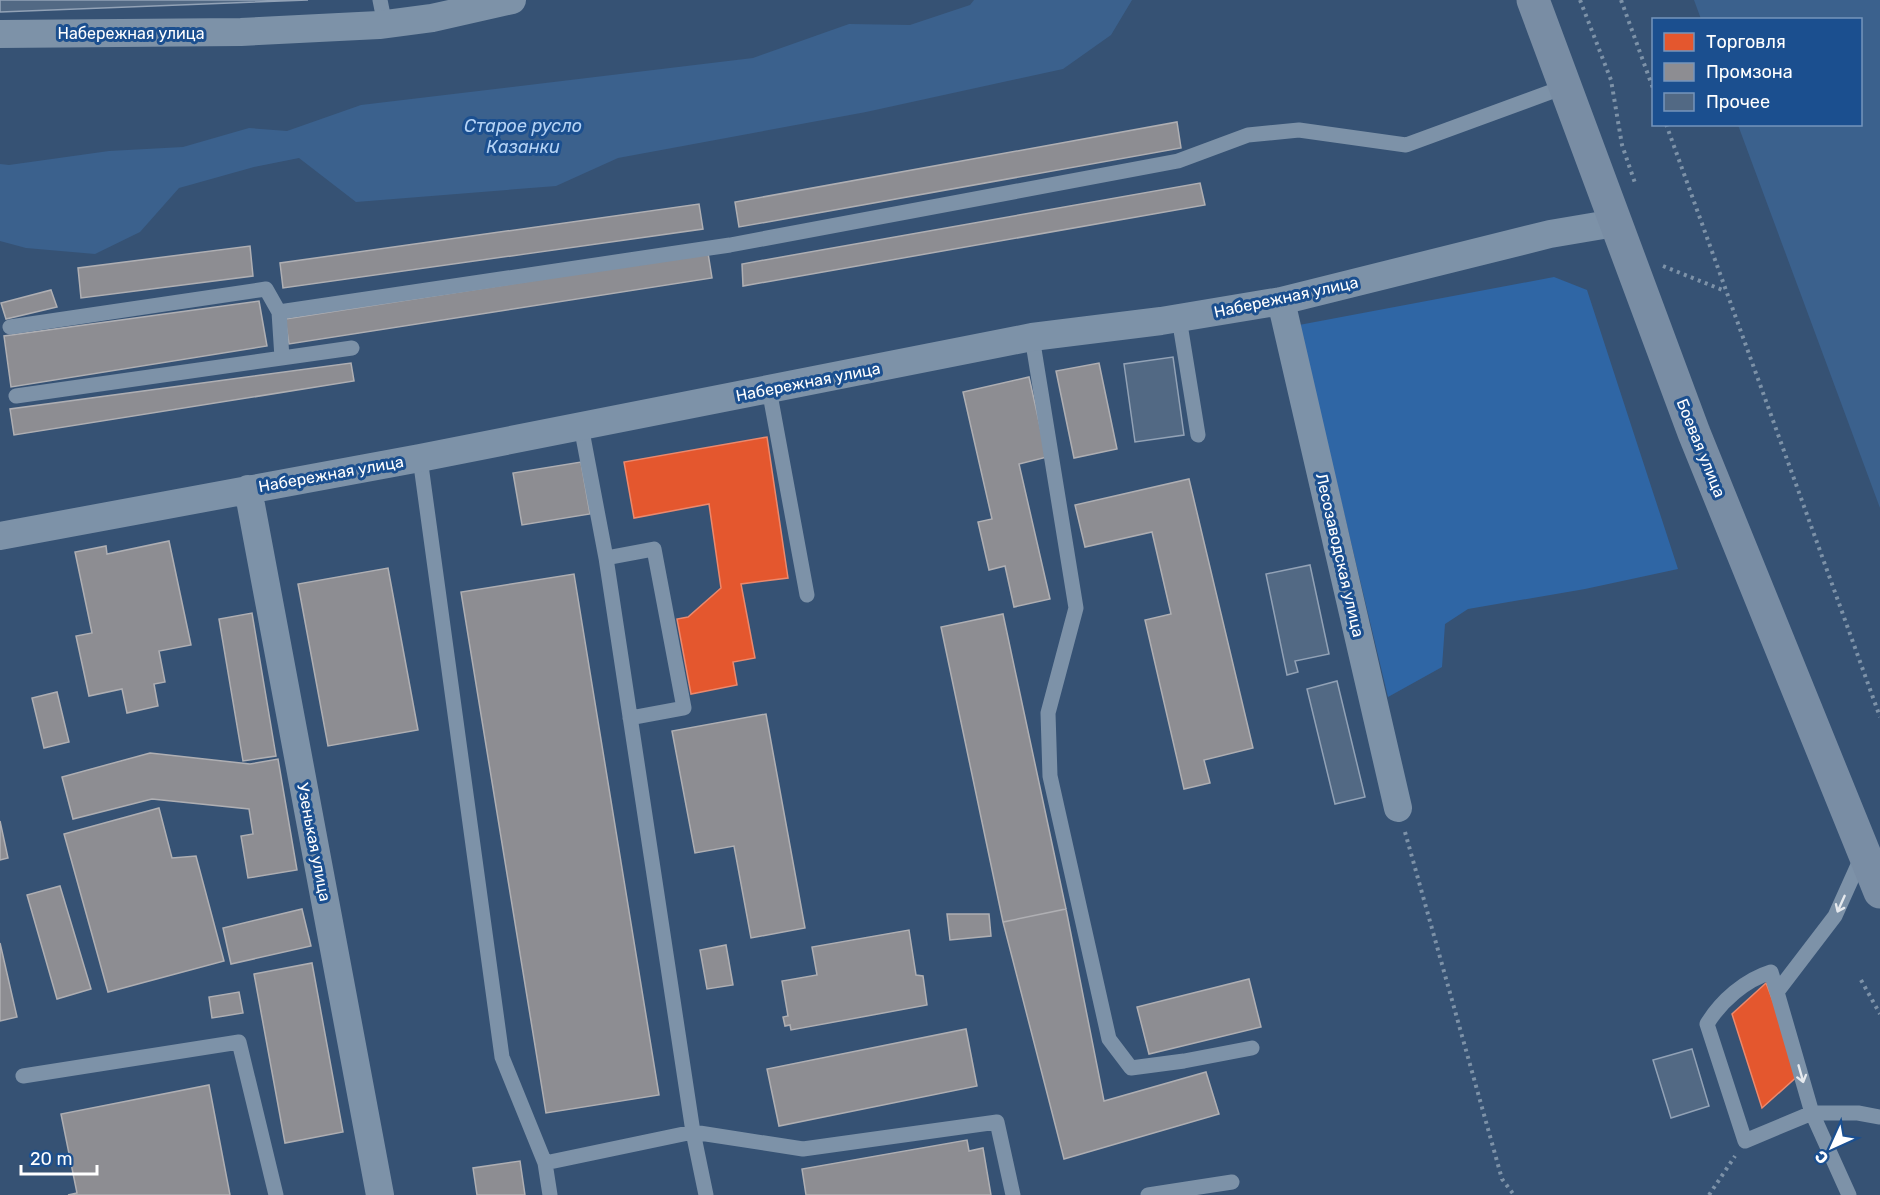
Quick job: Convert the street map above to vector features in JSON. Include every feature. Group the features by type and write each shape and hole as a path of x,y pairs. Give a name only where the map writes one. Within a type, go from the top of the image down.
{"main road":[{"name":"Боевая улица","path":"1533,0 1694,433 1880,892"}],"street":[{"name":"Набережная улица","path":"0,34 241,32 382,12 432,18 512,0"},
{"name":"Набережная улица","path":"0,536 420,458 1032,338 1179,318 1281,301 1550,234 1615,223"},
{"name":"Лесозаводская улица","path":"1281,301 1398,808"},
{"name":"Узенькая улица","path":"248,489 380,1195"}],"lane":[{"path":"279,312 753,241 1178,161 1248,135 1299,130 1406,145 1564,87"},
{"path":"10,327 266,289 279,312 282,358"},
{"path":"1179,318 1198,435"},
{"path":"1032,338 1076,608 1048,713 1050,776 1110,1039 1131,1068 1252,1048"},
{"path":"16,396 352,348"},
{"path":"769,389 807,596"},
{"path":"581,426 606,558 693,1132 706,1195"},
{"path":"420,458 502,1057 546,1163 550,1195"},
{"path":"606,558 654,549 684,708 630,718"},
{"path":"1777,992 1835,916 1864,850"},
{"path":"1849,1195 1812,1113 1771,972 1757,976 1718,1007 1707,1024 1745,1141 1812,1113 1858,1113 1880,1117"},
{"path":"23,1076 239,1042 276,1195"},
{"path":"546,1163 693,1132 803,1149 997,1122 1013,1195"},
{"path":"1148,1195 1232,1182"}],"path":[{"path":"1580,0 1611,80 1622,145 1637,189"},
{"path":"1621,0 1652,88"},
{"path":"1667,126 1880,717"},
{"path":"1659,256 1663,267 1726,291"},
{"path":"1398,808 1502,1179 1514,1195"},
{"path":"1861,980 1880,1014"},
{"path":"1708,1195 1745,1141"}],"shaded area":[{"path":"1554,277 1587,290 1678,569 1585,589 1468,609 1445,624 1442,667 1388,697 1299,325"}],"water":[{"name":"Старое русло Казанки","path":"974,0 1132,0 1111,35 1063,69 866,112 618,158 556,186 356,202 299,158 254,167 179,188 140,232 95,254 26,248 0,241 0,164 9,165 109,151 183,147 249,128 287,131 361,105 753,58 849,24 910,25 970,5"},
{"path":"1694,0 1880,0 1880,508 1738,126 1862,126 1862,18 1701,18"}],"building: Торговля":[{"path":"767,437 788,578 741,584 755,658 733,662 737,685 691,694 677,619 688,617 721,588 709,504 634,518 624,462"},
{"path":"1766,983 1801,1073 1762,1108 1732,1014"}],"building: Промзона":[{"path":"1177,122 1181,148 739,227 735,202"},
{"path":"1200,183 1205,205 743,286 742,264"},
{"path":"699,204 703,229 283,288 280,263"},
{"path":"250,246 253,276 81,298 78,268"},
{"path":"708,253 712,278 289,344 285,319"},
{"path":"51,290 57,307 6,319 1,303"},
{"path":"259,301 267,346 11,387 4,336"},
{"path":"351,363 354,381 14,435 10,409"},
{"path":"1099,363 1117,449 1074,458 1056,371"},
{"path":"1029,377 1047,457 1019,464 1050,599 1014,607 1005,566 989,570 978,522 992,519 963,392"},
{"path":"581,462 590,514 522,525 513,473"},
{"path":"1189,479 1253,748 1204,760 1210,783 1184,789 1145,620 1171,614 1152,532 1085,547 1075,505"},
{"path":"169,541 191,645 159,651 165,682 154,684 158,706 127,713 122,689 89,696 76,636 92,633 75,552 106,546 107,554"},
{"path":"388,568 418,730 328,746 298,584"},
{"path":"574,574 659,1095 546,1113 461,592"},
{"path":"252,613 276,756 243,761 219,619"},
{"path":"1003,614 1066,909 1003,922 941,627"},
{"path":"57,692 69,742 44,748 32,698"},
{"path":"766,714 805,928 751,938 734,846 695,853 672,731"},
{"path":"150,753 250,764 278,759 297,870 248,878 241,836 253,834 249,809 152,799 73,819 62,777"},
{"path":"159,808 172,858 196,856 224,961 108,992 64,834"},
{"path":"0,821 8,858 0,860"},
{"path":"60,886 91,989 57,999 27,895"},
{"path":"302,909 311,946 231,964 223,928"},
{"path":"1066,909 1104,1101 1206,1072 1219,1114 1064,1159 1003,922"},
{"path":"947,914 989,914 991,936 950,940"},
{"path":"909,930 916,975 923,976 927,1005 791,1030 790,1025 785,1026 783,1017 788,1016 782,981 817,975 812,947"},
{"path":"0,943 17,1017 0,1021"},
{"path":"726,945 733,985 707,989 700,950"},
{"path":"312,963 343,1132 285,1143 254,974"},
{"path":"1249,979 1261,1027 1149,1054 1137,1007"},
{"path":"239,992 243,1013 212,1018 209,997"},
{"path":"966,1029 977,1086 779,1126 767,1069"},
{"path":"209,1085 230,1195 68,1195 77,1193 61,1114"},
{"path":"967,1140 969,1151 983,1148 991,1195 806,1195 802,1169"},
{"path":"520,1161 525,1195 477,1195 473,1168"}],"building: Прочее":[{"path":"0,0 308,0 0,12"},
{"path":"1173,357 1184,435 1135,442 1124,364"},
{"path":"1310,565 1329,654 1295,661 1298,672 1287,675 1266,574"},
{"path":"1337,681 1365,797 1335,804 1307,689"},
{"path":"1692,1049 1709,1106 1671,1118 1653,1060"}]}
